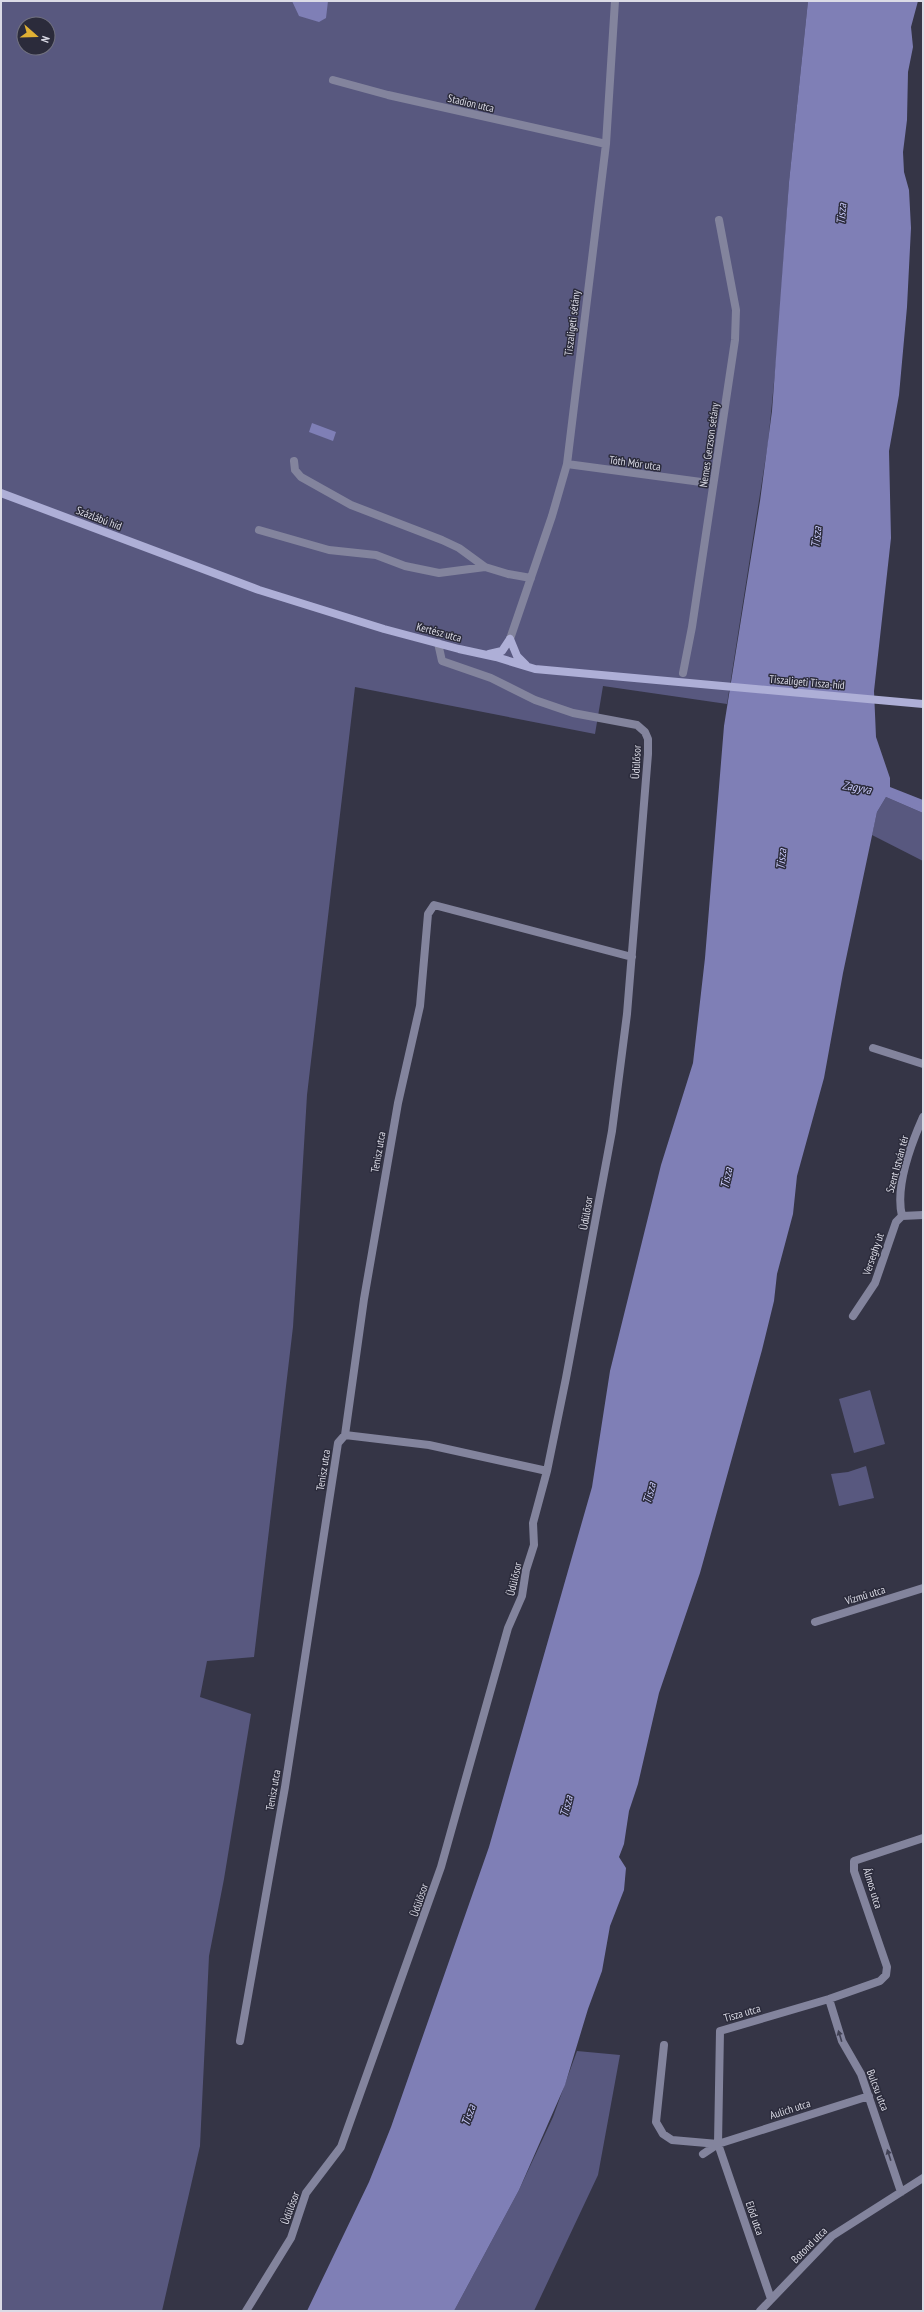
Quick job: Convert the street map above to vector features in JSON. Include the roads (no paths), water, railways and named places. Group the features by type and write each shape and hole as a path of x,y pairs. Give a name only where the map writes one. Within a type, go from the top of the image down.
{"main road":[{"name":"Százlábú híd","path":"1,493 190,564"},
{"name":"Kertész utca","path":"190,564 259,590 438,644 507,660 530,668 690,682"},
{"path":"477,654 502,651 510,640"},
{"path":"507,660 510,640"},
{"path":"510,640 517,656 530,668"},
{"name":"Tiszaligeti Tisza-híd","path":"690,682 923,704"}],"street":[{"name":"Tiszaligeti sétány","path":"510,640 554,510 567,464 606,144 615,1"},
{"name":"Stadion utca","path":"333,80 388,95 606,144"},
{"name":"Nemes Gerzson sétány","path":"683,673 694,612 735,340 736,310 719,220"},
{"path":"294,462 295,470 301,478 318,489 383,519 442,540 459,548 484,567 508,574 531,578"},
{"name":"Tóth Mór utca","path":"567,464 701,482"},
{"path":"259,530 329,550 376,555 405,566 439,573 484,567"},
{"name":"Üdülősor","path":"246,2311 291,2238 306,2193 341,2147 404,1976 441,1867 508,1628 522,1596 526,1570 534,1545 533,1523 547,1471 612,1131 627,1014 648,754 645,732 632,722 573,712 535,700 491,678 442,661 438,644"},
{"name":"Tenisz utca","path":"240,2042 285,1787 338,1443 345,1435 364,1299 398,1103 420,1006 428,914 434,905 632,957"},
{"path":"873,1048 923,1064"},
{"name":"Szent István tér","path":"902,1216 899,1204 905,1169 923,1117"},
{"path":"902,1216 923,1215"},
{"name":"Verseghy út","path":"853,1316 875,1283 896,1222 902,1216"},
{"path":"345,1435 429,1445 547,1471"},
{"name":"Vízmű utca","path":"814,1622 923,1588"},
{"name":"Álmos utca","path":"887,1968 854,1871 854,1861 923,1838"},
{"name":"Tisza utca","path":"718,2144 720,2031 829,1999 880,1981 886,1975 887,1968"},
{"name":"Bulcsu utca","path":"829,1999 842,2041 861,2074 901,2192"},
{"path":"664,2045 656,2122 663,2134 672,2140 718,2144"},
{"name":"Aulich utca","path":"718,2144 869,2096"},
{"path":"703,2154 718,2144"},
{"name":"Előd utca","path":"718,2144 771,2299"},
{"name":"Botond utca","path":"760,2311 832,2236 923,2178"}],"water":[{"path":"292,1 328,1 326,18 319,22 299,16"},
{"path":"808,1 918,1 911,27 913,47 908,72 907,120 903,152 904,172 909,190 911,228 907,307 899,395 889,451 891,538 874,691 876,737 890,778 890,787 923,800 923,813 886,797 877,812 843,973 824,1078 797,1176 793,1214 777,1274 774,1301 762,1350 700,1573 659,1693 638,1784 629,1811 624,1844 619,1857 626,1868 624,1890 610,1926 602,1971 588,2009 565,2085 519,2190 454,2311 307,2311 369,2182 391,2127 489,1847 592,1487 610,1371 661,1165 693,1063 705,958 724,726 760,501 772,411 789,182"},
{"path":"312,423 336,432 333,441 309,432"}],"water label":[{"name":"Tisza","path":"841,214"},
{"name":"Tisza","path":"816,537"},
{"name":"Zagyva","path":"857,787"},
{"name":"Tisza","path":"781,859"},
{"name":"Tisza","path":"726,1178"},
{"name":"Tisza","path":"649,1493"},
{"name":"Tisza","path":"566,1806"},
{"name":"Tisza","path":"468,2115"}]}
